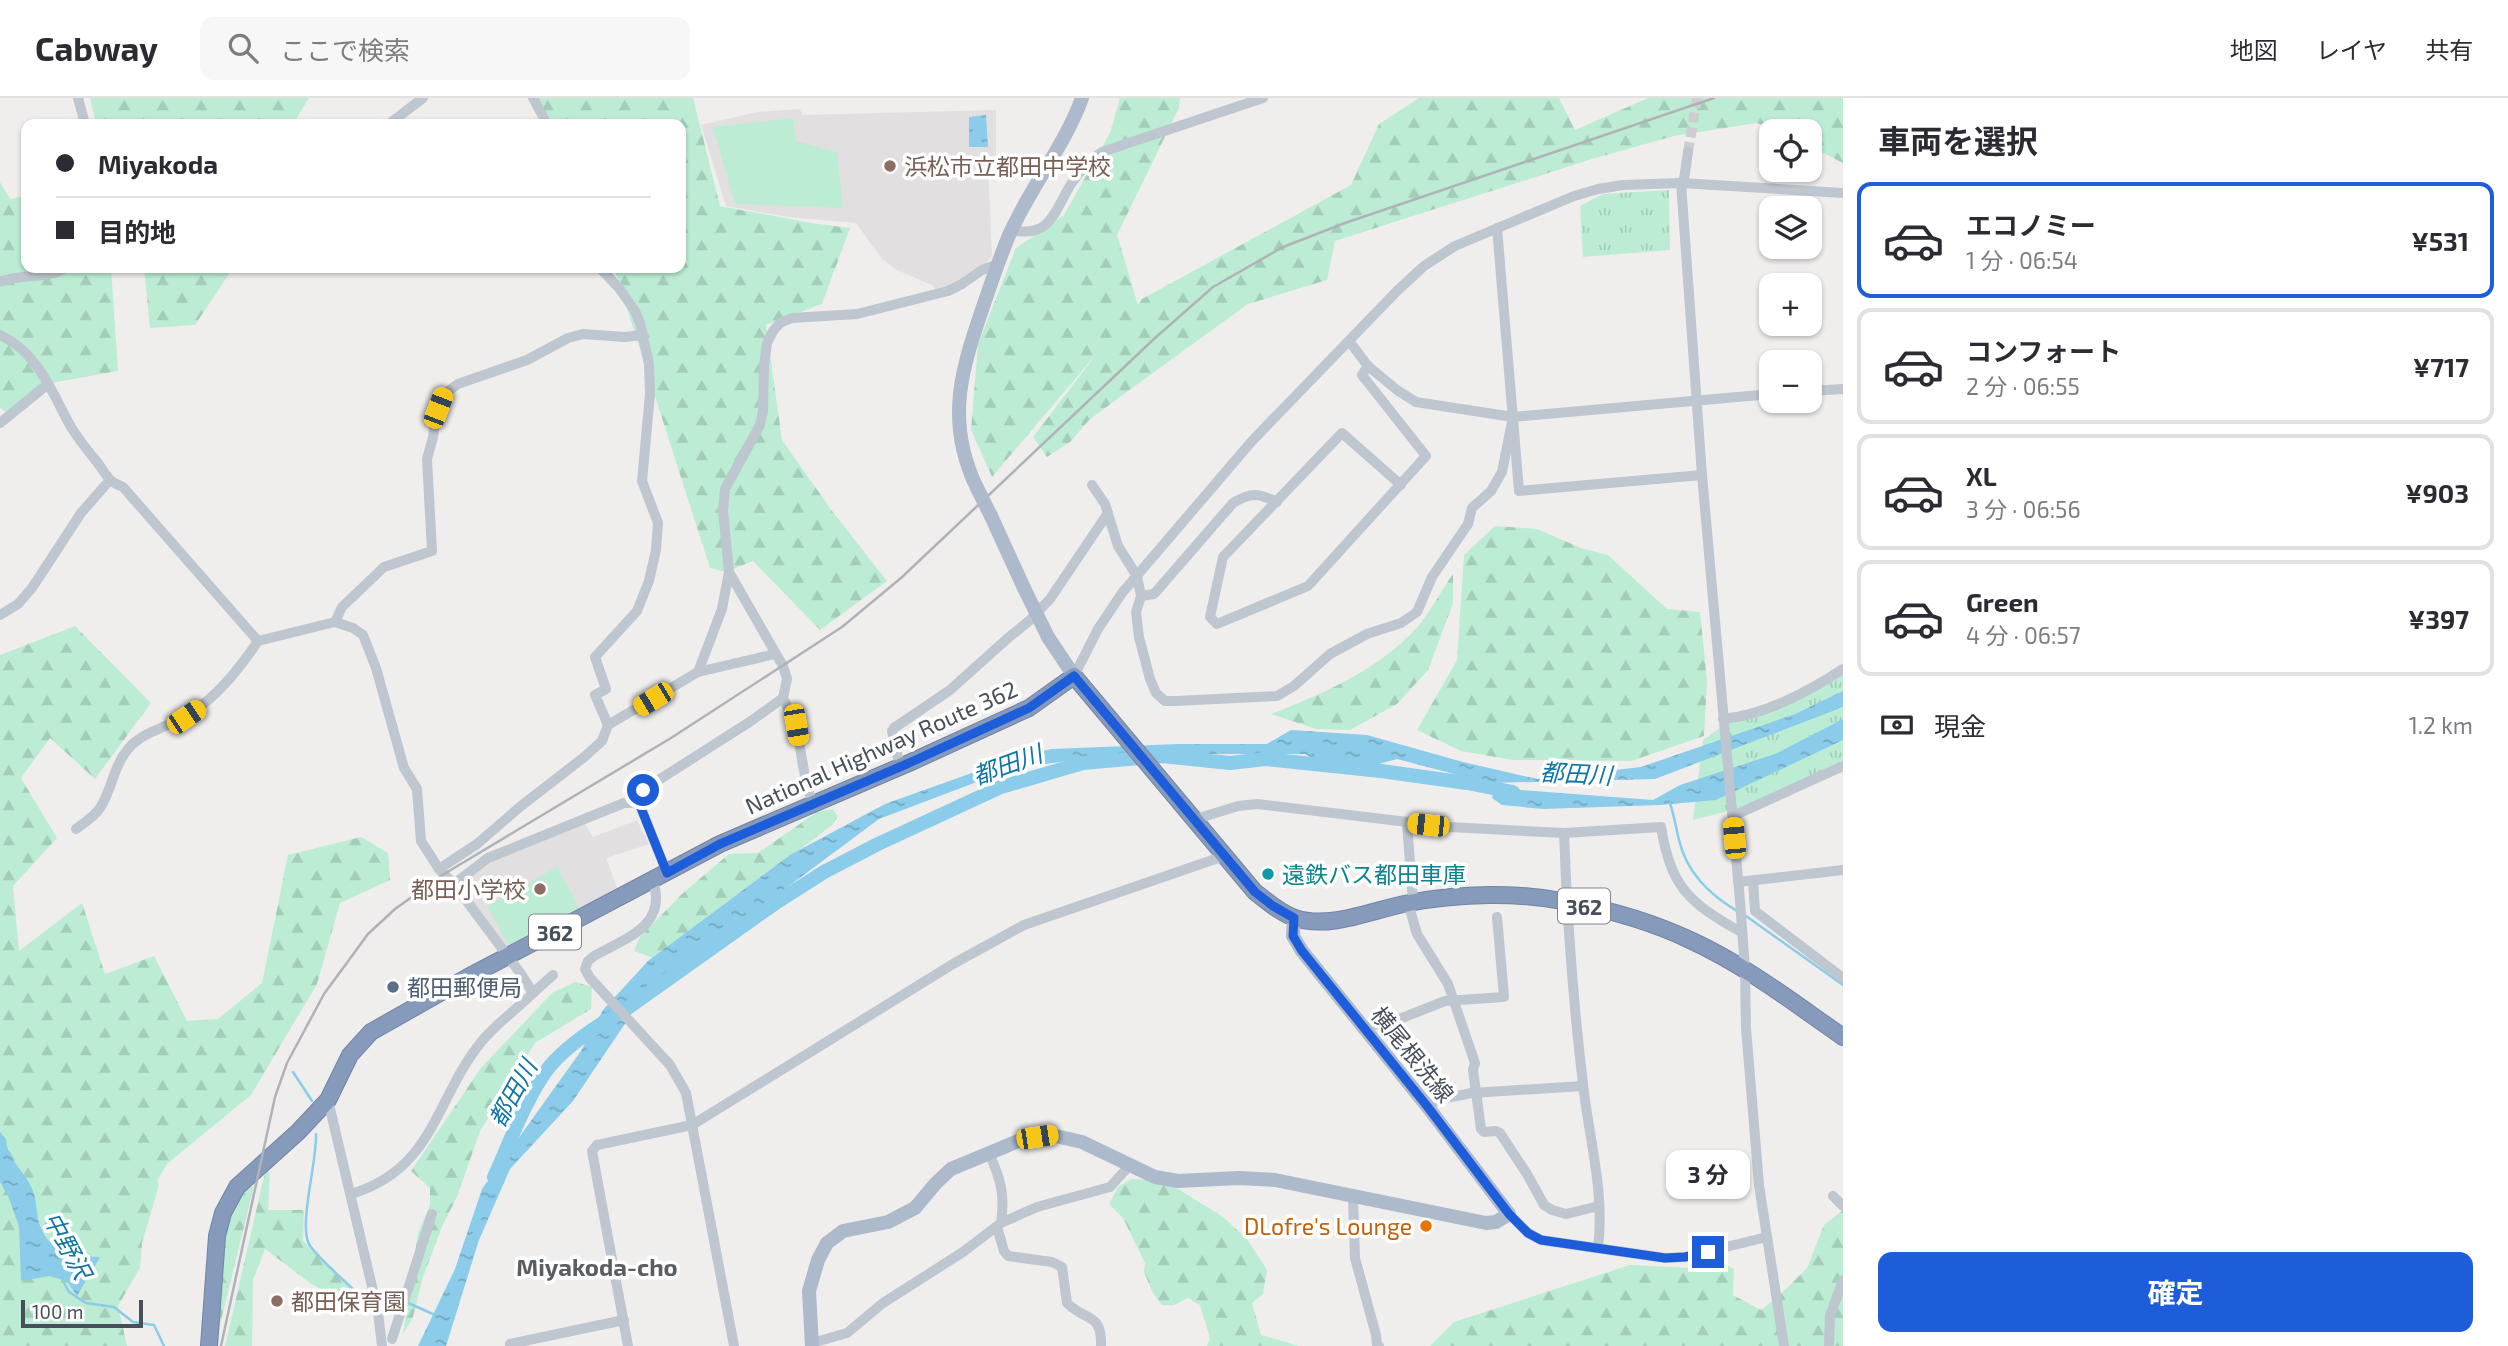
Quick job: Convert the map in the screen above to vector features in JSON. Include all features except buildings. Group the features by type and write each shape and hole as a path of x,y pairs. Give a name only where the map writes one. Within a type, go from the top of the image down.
{"highway":[{"name":"National Highway Route 362","path":"209,1346 217,1237 223,1213 237,1187 298,1132 328,1100 350,1055 371,1032 720,844 1029,708 1074,676"},
{"name":"362","path":"1074,676 1255,892 1294,918 1317,921 1345,918 1410,902 1466,896 1519,897 1567,902 1644,921 1691,940 1745,969 1843,1037"}],"main road":[{"path":"1074,676 1048,637 966,467 961,447 959,411 964,363 1011,230 1073,123 1082,98"},
{"name":"横尾根洗線","path":"1294,918 1293,936 1302,951 1427,1106 1509,1214"},
{"path":"812,1344 809,1290 818,1260 827,1242 843,1231 888,1222 915,1208 951,1169 1023,1139 1051,1135 1082,1142 1155,1177 1166,1179 1275,1180 1486,1223 1496,1222 1509,1214"}],"street":[{"path":"78,98 84,119"},
{"path":"396,119 423,98"},
{"path":"533,98 544,119"},
{"path":"1011,230 1033,232 1044,226 1054,217 1072,183 1088,161 1102,152 1264,98"},
{"path":"1688,152 1681,183 1702,475 1740,901 1749,1067 1759,1185 1784,1346"},
{"path":"1074,676 1098,629 1137,576 1252,441 1424,266 1455,246 1574,196 1598,189 1681,183 1843,193"},
{"path":"1497,228 1519,491 1702,475"},
{"path":"698,672 722,609 729,572 723,511 725,489 760,425 767,343 773,331 780,323 792,318 857,314 938,293 962,284 982,270 998,264"},
{"path":"0,282 54,273"},
{"path":"604,273 635,311 649,364 650,394 642,481 658,523 656,550 649,580 637,611 594,657 606,689 595,695 608,725"},
{"path":"335,622 342,607 384,567 432,551 427,459 443,395 458,384 527,360 568,338 583,334 625,337 642,335"},
{"path":"0,335 28,354 72,429 109,481 123,487 258,641"},
{"path":"1349,341 1368,366 1397,390 1424,405 1513,417 1759,395"},
{"path":"1368,366 1362,375 1426,456 1401,485 1308,586 1217,624 1210,617 1223,557 1342,433 1401,485"},
{"path":"0,423 48,384"},
{"path":"1822,390 1843,389"},
{"path":"1092,485 1108,513 1118,546 1137,576 1141,596 1136,612 1139,637 1156,693 1165,701 1278,696 1294,686 1330,654 1367,634 1401,623 1417,612 1432,577 1468,524 1472,508 1491,491 1502,472 1513,417"},
{"path":"0,615 18,604 32,588 81,513 109,481"},
{"path":"1141,596 1154,594 1233,503 1245,496 1257,494 1277,502"},
{"path":"900,767 892,731 950,690 1030,621 1051,598 1108,513"},
{"path":"729,572 787,679 783,698 796,725 807,788 813,803"},
{"path":"76,829 100,809 117,766 129,748 145,736 186,717 205,704 236,673 258,641 335,622 353,628 363,635 368,643 404,768 417,789 421,841 439,869 454,884 533,993"},
{"path":"439,869 477,844 583,758 601,741 608,725 698,672 775,654"},
{"path":"1723,719 1754,713 1782,702 1810,689 1843,668"},
{"path":"734,1346 692,1125 681,1083 670,1065 590,978 585,969 588,961 639,931 653,918 660,877 639,803 643,790 783,698"},
{"path":"1732,813 1843,766"},
{"path":"454,884 488,858 624,803 639,803"},
{"path":"1196,819 1238,806 1257,804 1407,823 1564,833 1661,827 1665,852 1675,879 1691,900 1717,919 1741,927"},
{"path":"1407,823 1410,902 1417,934 1439,967 1454,1000 1475,1063 1475,1095 1481,1129 1484,1132 1496,1130 1500,1133 1544,1205 1566,1214 1599,1206"},
{"path":"1564,833 1567,902 1583,1086 1597,1173 1600,1227 1598,1248"},
{"path":"628,1346 592,1151 597,1145 692,1125 953,964 1024,925 1224,856"},
{"path":"1738,882 1843,870"},
{"path":"1754,881 1755,911 1843,978"},
{"path":"1362,1027 1392,1022 1445,1001 1504,997 1497,917"},
{"path":"351,1194 375,1187 397,1172 432,1128 463,1069 483,1040 553,975"},
{"path":"1427,1106 1441,1099 1583,1086"},
{"path":"328,1100 389,1340"},
{"path":"989,1153 1002,1181 1004,1203 1000,1225 1004,1251 1008,1256 1052,1262 1062,1267 1067,1303 1096,1321 1102,1330 1101,1346"},
{"path":"812,1344 847,1333 883,1303 1000,1225 1037,1207 1110,1187 1130,1165"},
{"path":"1353,1196 1355,1258 1377,1346 1380,1346"},
{"path":"1833,1196 1843,1206"},
{"path":"382,1346 389,1340 432,1214"},
{"path":"1509,1214 1528,1233 1541,1240 1665,1258 1685,1257 1767,1237"},
{"path":"1829,1346 1830,1316 1843,1280"},
{"path":"510,1346 624,1320"}],"shaded area":[{"path":"800,109 802,115 996,110 996,162 988,163 992,256 981,268 937,293 934,286 897,270 882,259 856,223 788,217 726,206 701,125 758,112"},
{"name":"都田小学校","path":"637,820 649,844 606,858 619,893 508,951 460,885 498,858 585,824 593,837"}],"green space":[{"path":"90,98 309,98 296,119 95,119"},
{"path":"537,98 693,98 720,206 850,228 822,304 766,325 782,440 832,511 887,581 820,630 753,561 726,572 710,568 616,273 686,273 686,119 550,119"},
{"path":"1120,98 1180,98 1179,108 1117,235 1138,305 1142,299 1351,185 1379,124 1419,98 1559,98 1575,130 1648,98 1843,98 1843,163 1822,152 1822,119 1759,119 1759,124 1674,136 1592,159 1335,241 1327,280 1248,304 1089,420 1070,442 1047,457 1033,437 1098,352 992,477 971,430 978,344 1016,248 1064,215 1110,133"},
{"path":"793,118 796,141 837,152 843,208 735,204 713,127"},
{"path":"0,182 10,199 21,197 21,273 111,273 118,371 40,385 9,414 0,408"},
{"path":"1669,190 1670,250 1583,257 1580,206 1603,194"},
{"path":"144,273 230,273 195,325 150,328"},
{"path":"1495,526 1537,529 1581,548 1608,555 1667,609 1700,612 1707,681 1704,736 1631,761 1513,760 1461,751 1417,730 1457,660 1464,555"},
{"path":"1453,574 1453,603 1428,670 1397,704 1350,730 1316,729 1271,714 1344,682 1395,649 1422,622"},
{"path":"75,626 151,703 95,779 50,738 21,778 57,838 13,886 19,951 82,903 105,974 154,956 187,1021 218,1019 262,983 288,855 361,837 388,853 390,880 340,903 317,984 251,1095 167,1164 157,1181 159,1185 142,1243 140,1268 118,1306 127,1346 0,1346 0,655"},
{"path":"1843,672 1843,762 1741,808 1693,820 1703,740 1724,725"},
{"path":"833,809 838,816 832,825 653,958 634,951 640,937 682,894 729,854 758,853 817,812"},
{"path":"557,867 579,907 509,945 487,906"},
{"path":"575,982 592,987 591,1009 535,1043 480,1131 457,1197 443,1224 423,1277 413,1317 403,1334 418,1233 430,1205 430,1188 411,1171 481,1068 552,993"},
{"path":"266,1168 270,1174 268,1210 304,1210 303,1241 353,1289 341,1300 310,1283 265,1249 253,1280 252,1346 225,1346"},
{"path":"1131,1179 1156,1180 1180,1190 1223,1217 1247,1239 1267,1270 1263,1294 1252,1303 1261,1335 1299,1346 1207,1346 1210,1338 1200,1305 1188,1298 1174,1305 1162,1305 1153,1293 1144,1272 1145,1263 1123,1218 1109,1204 1118,1187"},
{"path":"254,1186 219,1329 217,1294 224,1224 241,1191"},
{"path":"1843,1210 1843,1346 1430,1346 1454,1322 1630,1265 1693,1268 1719,1260 1734,1269 1733,1295 1761,1310 1807,1268 1824,1225"}],"water":[{"path":"986,115 988,147 969,147 969,117"},
{"path":"1843,691 1843,706 1838,709 1655,779 1488,783 1397,759 1342,774 1305,754 1116,754 1011,769 879,819 746,918 653,982 573,1101 510,1169 479,1240 446,1346 418,1346 455,1269 482,1189 581,1051 603,1010 648,961 790,855 885,804 1011,759 1051,749 1267,744 1291,730 1367,735 1537,779 1641,767 1795,714"},
{"path":"1843,719 1843,740 1716,800 1543,809 1502,805 1492,798 1494,788 1653,800 1680,785 1775,754"},
{"path":"0,1132 6,1139 13,1160 33,1191 39,1223 49,1241 55,1247 71,1254 100,1257 77,1296 67,1281 49,1276 21,1281 19,1226 0,1182"}],"waterway":[{"name":"都田川","path":"629,1007 824,872 1001,787 1083,763 1162,756 1230,763 1266,759 1381,771 1513,792"},
{"path":"1670,803 1679,840 1693,872 1708,890 1737,911"},
{"path":"1746,916 1843,985"},
{"name":"都田川","path":"494,1177 527,1104 550,1066 578,1040 609,1019"},
{"path":"293,1072 312,1101"},
{"path":"316,1134 307,1205 308,1242 324,1262 361,1296 370,1296"},
{"name":"中野沢","path":"62,1279 69,1292 86,1303 114,1307 133,1322 154,1325 164,1346"},
{"path":"376,1295 383,1294 400,1299"},
{"path":"406,1302 435,1315"}],"tunnel":[{"path":"1688,152 1697,98"}],"railway":[{"path":"221,1346 275,1097 287,1063 324,994 368,934 395,909 444,874 671,738 842,627 901,578 1155,338 1213,287 1283,247 1345,223 1714,98"}],"place":[{"name":"浜松市立都田中学校","path":"890,166"},
{"name":"遠鉄バス都田車庫","path":"1268,874"},
{"name":"都田小学校","path":"540,889"},
{"name":"都田郵便局","path":"393,987"},
{"name":"DLofre's Lounge","path":"1426,1226"},
{"name":"都田保育園","path":"277,1301"}],"district":[{"name":"Miyakoda-cho","path":"597,1266"}],"route":[{"path":"643,790 639,803 667,873 720,844 1029,708 1074,676 1255,892 1294,918 1293,936 1302,951 1427,1106 1509,1214 1528,1233 1541,1240 1665,1258 1708,1252"}]}
